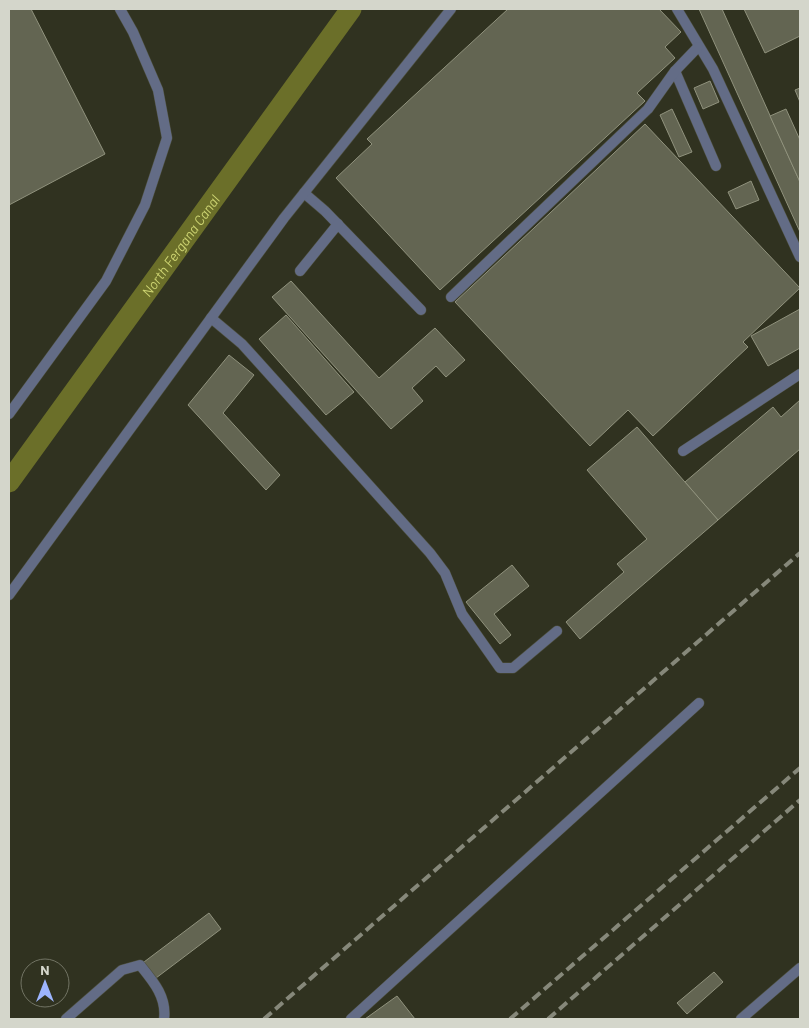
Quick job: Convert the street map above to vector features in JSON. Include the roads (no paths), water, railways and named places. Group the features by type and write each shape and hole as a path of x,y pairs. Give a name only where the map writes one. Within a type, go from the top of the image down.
{"street":[{"path":"9,414 106,281 145,205 167,138 158,90 133,32 120,9"},
{"path":"9,595 304,193 451,9"},
{"path":"677,9 698,47 713,69 800,257"},
{"path":"451,297 648,109 675,71 698,47"},
{"path":"675,71 716,166"},
{"path":"304,193 338,224 421,310"},
{"path":"300,271 338,224"},
{"path":"211,318 242,344 430,553 445,573 462,614 500,668 513,668 556,632"},
{"path":"684,450 800,374"},
{"path":"351,1019 700,702"},
{"path":"66,1019 122,970 140,965 157,986 165,1011 164,1019"},
{"path":"741,1019 800,968"}],"waterway":[{"name":"North Fergana Canal","path":"9,482 351,9"}],"railway":[{"path":"264,1019 800,553"},
{"path":"510,1019 800,768"},
{"path":"548,1019 800,800"}]}
